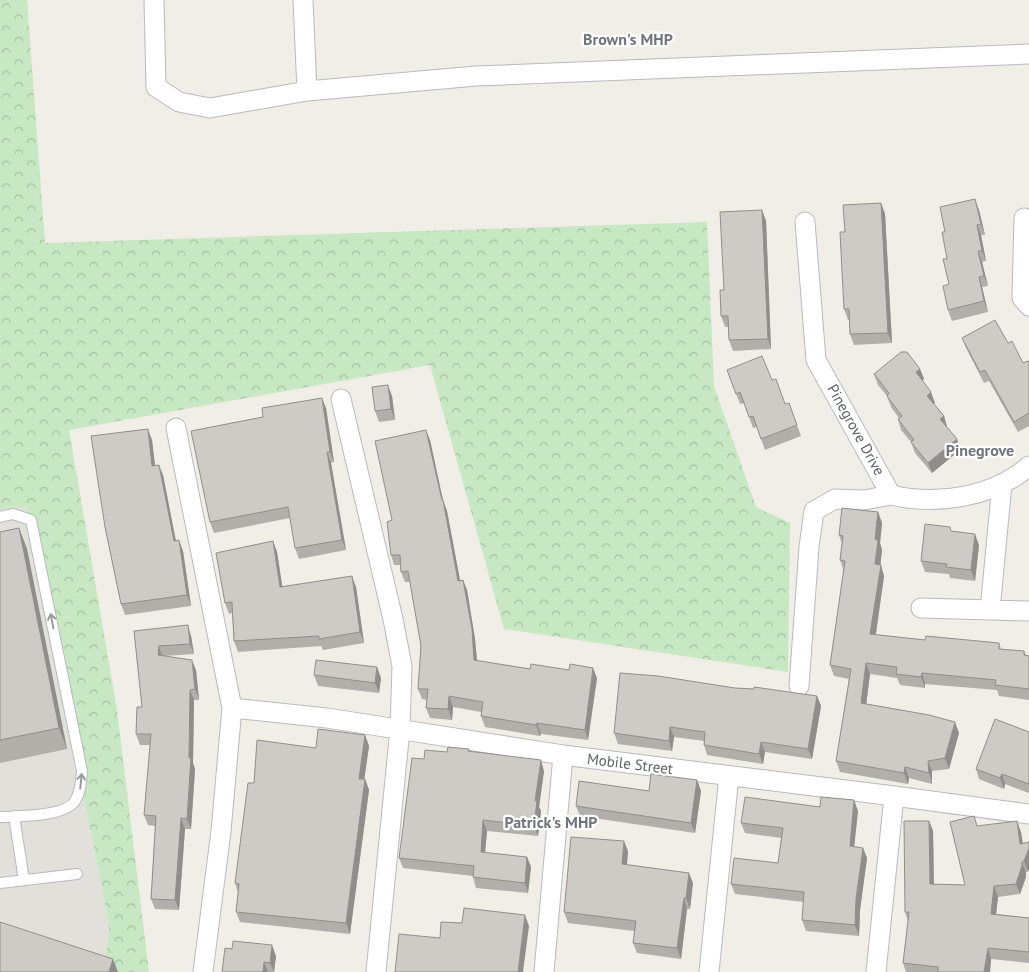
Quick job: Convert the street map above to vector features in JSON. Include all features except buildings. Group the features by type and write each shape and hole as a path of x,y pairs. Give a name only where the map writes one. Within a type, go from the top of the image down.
{"street":[{"path":"154,0 156,87 179,102 210,108 307,91 476,76 1029,54"},
{"path":"303,0 307,91"},
{"path":"1024,218 1022,298 1029,306"},
{"name":"Pinegrove Drive","path":"805,222 816,360 892,495"},
{"path":"341,399 393,619 402,666 400,729 376,972"},
{"path":"176,428 232,708 221,831 203,972"},
{"path":"799,686 814,511 835,499 864,500 892,495 909,499 953,498 984,492 1016,477 1029,466"},
{"path":"990,610 1002,484"},
{"path":"921,608 1029,611"},
{"name":"Mobile Street","path":"232,708 327,718 563,755 1029,814"},
{"path":"544,972 563,755"},
{"path":"709,972 729,776"},
{"path":"876,972 894,796"}],"lane":[{"path":"0,518 12,514 31,520 82,771 80,791 74,803 51,814 0,817"},
{"path":"14,816 24,880"},
{"path":"0,883 77,874"}],"shaded area":[{"path":"27,506 109,925 105,972 0,972 0,509"}],"green space":[{"path":"0,0 27,0 45,243 707,222 714,386 756,507 790,523 788,672 504,629 430,365 69,430 117,710 149,972 105,972 109,925 27,507 0,509"}],"district":[{"name":"Brown's MHP","path":"628,39"},
{"name":"Pinegrove","path":"980,450"},
{"name":"Patrick's MHP","path":"551,822"}]}
